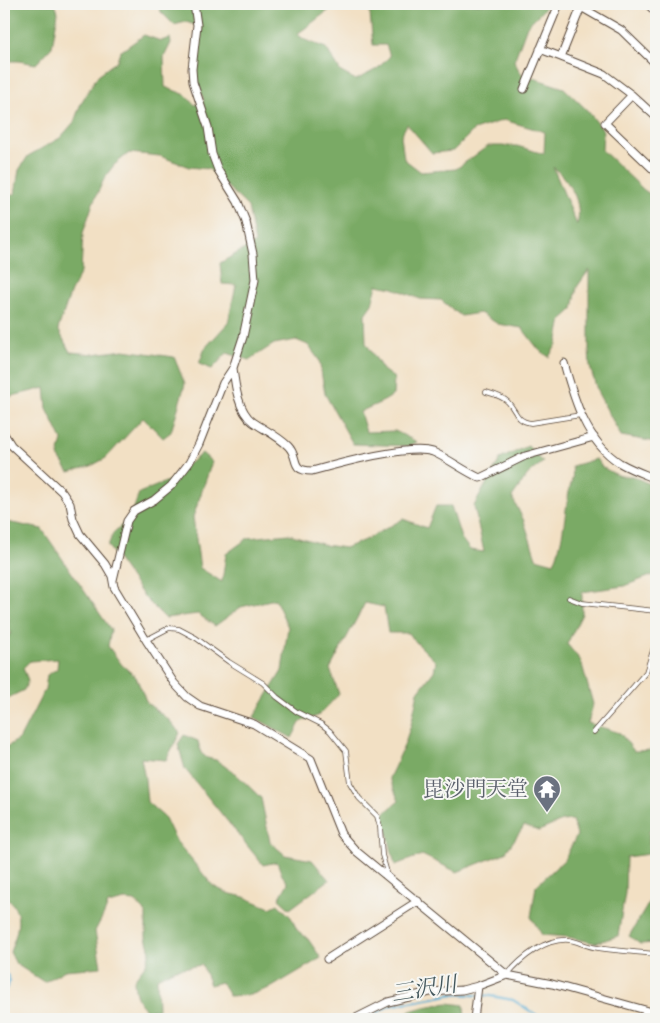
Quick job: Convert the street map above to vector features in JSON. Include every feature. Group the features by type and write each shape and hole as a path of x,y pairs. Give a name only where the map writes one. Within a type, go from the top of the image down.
{"street":[{"path":"113,580 127,521 134,511 154,500 171,486 190,463 199,444 223,383 233,368 255,280 253,254 246,222 238,202 218,170 212,154 208,127 193,82 192,69 197,25 194,4"},
{"path":"524,89 559,4"},
{"path":"647,4 656,12"},
{"path":"561,57 581,7 620,30 656,64"},
{"path":"540,48 604,74 632,95 656,117"},
{"path":"632,95 605,123 656,172"},
{"path":"564,363 570,387 588,430 618,462 656,479"},
{"path":"233,368 242,407 251,420 280,438 292,450 296,466 300,470 312,471 382,455 425,450 480,478 525,456 594,437"},
{"path":"4,434 11,445 62,492 70,504 73,519 80,534 105,564 113,580 114,588 174,683 187,697 200,706 254,724 311,759 341,834 356,851 507,975 552,984 656,1013"},
{"path":"327,959 418,901"},
{"path":"354,1019 388,1002 430,992 462,990 507,975"},
{"path":"474,1019 478,986"}],"lane":[{"path":"486,392 502,397 509,402 518,417 524,422 531,423 581,415"},
{"path":"569,598 582,603 656,611"},
{"path":"146,640 168,628 179,629 196,638 229,662 263,683 277,697 297,712 321,724 330,731 346,751 350,783 359,798 376,816 380,827 382,855 388,876"},
{"path":"594,732 646,672 656,641"},
{"path":"507,975 517,963 535,950 554,941 569,940 596,948 656,954"}],"green space":[{"path":"4,4 55,4 58,12 52,47 36,64 4,61"},
{"path":"158,4 340,4 297,34 305,40 326,48 341,72 356,80 377,69 390,56 386,45 373,45 369,4 545,4 545,8 527,26 514,61 521,74 564,88 587,110 603,130 602,150 644,190 656,198 656,442 621,436 598,393 590,367 589,270 577,287 573,309 562,319 557,344 549,357 539,350 522,328 498,324 480,313 461,316 441,300 420,299 393,288 377,285 372,304 365,314 366,343 383,370 394,378 393,395 360,412 366,432 395,431 417,442 408,446 353,444 325,394 319,360 308,345 296,340 274,344 249,360 227,353 212,369 199,364 205,348 228,323 236,285 222,284 220,263 255,243 248,207 209,169 189,167 160,156 129,153 114,165 105,177 93,203 83,233 81,272 71,291 58,329 70,352 94,354 124,350 174,357 185,384 171,432 163,438 143,418 106,458 91,466 69,472 58,456 62,440 47,409 45,388 4,398 4,196 15,194 19,170 28,156 60,138 74,122 81,103 98,75 117,61 120,52 144,35 161,41 170,38 171,43 164,57 165,87 186,95 195,105 204,101 194,71 198,57 201,27 186,22 174,25 160,11","holes":["504,120 545,132 544,154 517,146 488,146 456,169 421,172 404,159 401,136 407,124 432,153 453,151 474,130","553,167 565,179 577,200 577,225"]},
{"path":"528,446 543,462 528,474 512,497 524,521 536,558 554,563 563,531 572,479 572,466 596,459 602,467 613,473 621,476 632,476 656,487 656,574 624,586 582,592 582,614 567,644 581,661 593,704 588,723 620,733 634,751 656,750 656,832 649,830 649,854 626,857 625,893 618,936 595,943 568,937 542,935 531,917 536,886 564,860 577,835 572,820 562,821 539,831 524,826 505,853 457,872 422,855 395,865 383,814 399,801 389,778 402,751 411,725 418,692 434,671 436,662 409,633 388,633 384,607 365,603 330,669 339,694 318,716 301,721 292,738 254,717 282,671 288,627 275,599 241,607 215,626 198,614 165,618 145,598 108,546 113,533 131,517 139,493 168,481 202,453 212,462 193,517 200,568 222,582 226,554 248,538 289,534 325,545 345,548 367,539 403,519 427,528 436,506 451,506 461,538 470,550 484,552 474,506 500,459"},
{"path":"4,516 7,522 42,529 111,630 108,646 122,665 136,677 147,703 170,721 180,733 166,760 141,758 147,802 165,818 176,841 213,886 270,908 278,904 291,917 297,930 308,939 321,958 272,987 250,995 229,996 221,982 210,985 202,965 175,969 157,978 158,1009 147,1010 140,1003 134,980 146,964 150,952 146,937 146,913 135,901 125,900 108,904 95,931 101,967 65,970 44,982 16,964 10,952 17,929 17,915 11,901 4,895 4,749 20,738 45,689 47,675 57,669 58,659 30,661 23,668 28,680 24,690 4,700 4,644 11,633 8,626 9,618 4,613"},
{"path":"184,735 198,741 201,753 207,758 216,760 236,774 261,798 270,842 285,855 312,860 329,880 290,909 279,899 288,883 282,875 277,862 263,865 185,769 178,744"},
{"path":"656,891 656,943 640,944 629,936"},
{"path":"448,1003 464,1005 465,1019 392,1019 412,1010"}],"waterway":[{"path":"4,974 7,975 10,981 4,992"},
{"name":"三沢川","path":"367,1019 389,1006 453,994 491,996 513,1000 543,1019"}],"place":[{"name":"毘沙門天堂","path":"547,813"}]}
